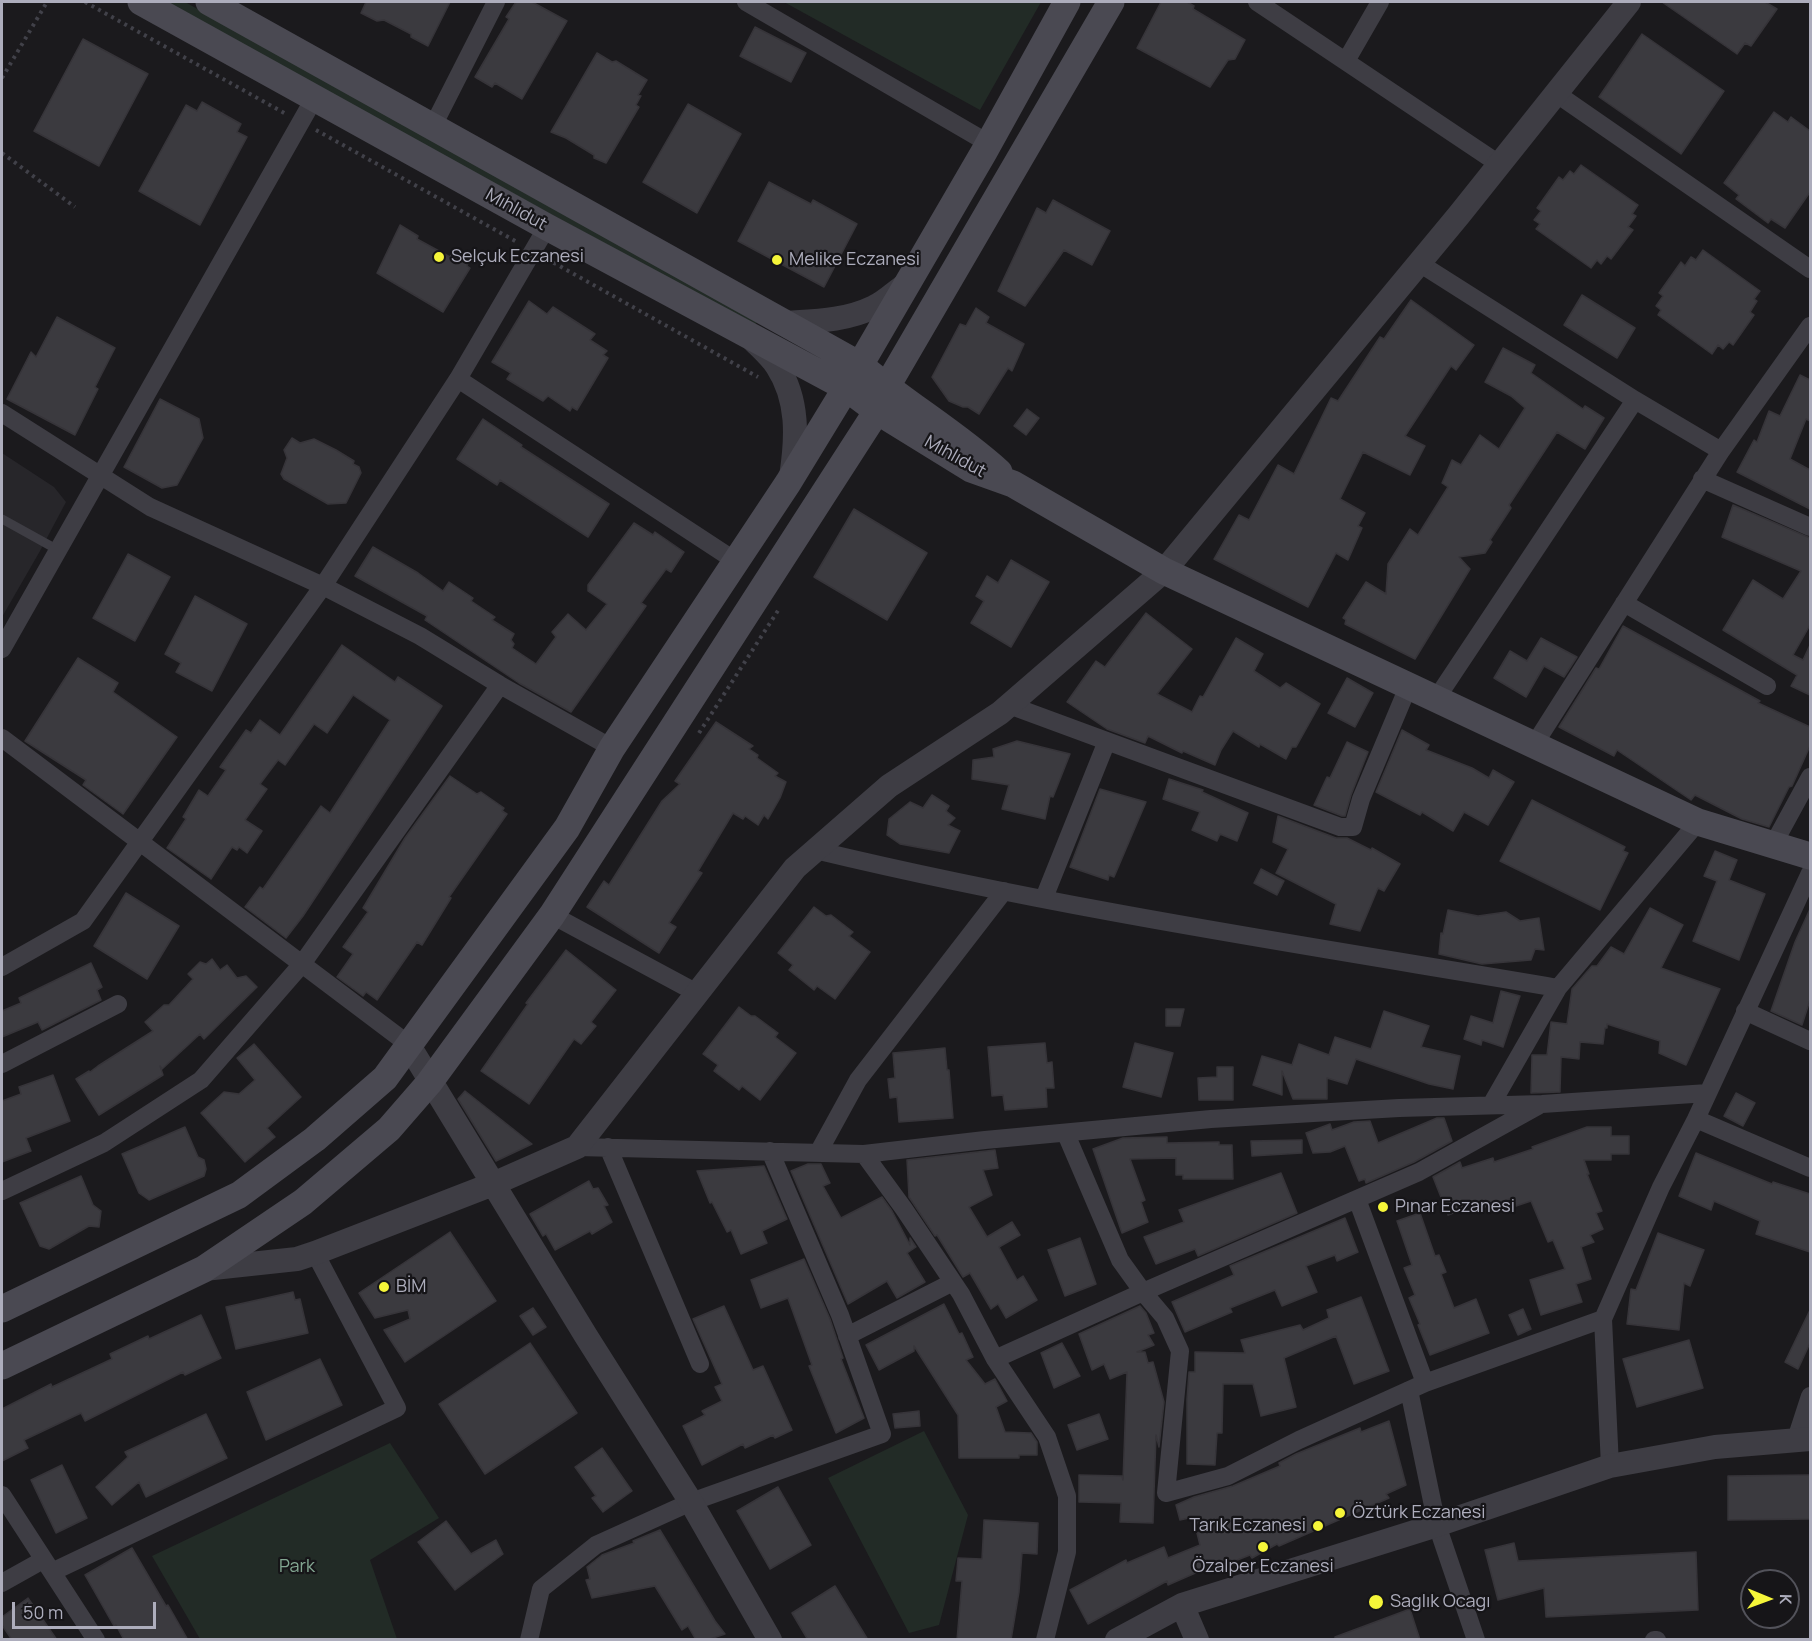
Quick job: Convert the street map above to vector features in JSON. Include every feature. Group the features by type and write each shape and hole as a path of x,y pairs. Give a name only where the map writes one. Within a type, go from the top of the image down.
{"main road":[{"name":"Mıhlıdut","path":"141,2 547,227 749,335 853,376"},
{"name":"Mıhlıdut","path":"209,2 784,323 971,469 1013,484 1164,571 1698,822 1810,856"},
{"path":"2,1308 239,1194 315,1138 385,1078 567,828 612,748 791,479 907,283 1067,2"},
{"path":"2,1366 204,1269 303,1202 389,1129 429,1083 552,915 882,400 1111,2"}],"street":[{"path":"432,128 496,2"},
{"path":"746,2 988,143"},
{"path":"1257,2 1500,164"},
{"path":"1346,61 1380,2"},
{"path":"577,1147 795,868 889,786 1000,713 1164,571 1500,164 1629,2"},
{"path":"1557,94 1810,269"},
{"path":"2,649 315,97"},
{"path":"2,967 83,921 140,844 323,585 458,379 547,227"},
{"path":"1419,263 1720,451"},
{"path":"784,323 832,320 853,315 876,307 907,283"},
{"path":"1534,745 1720,451 1810,326"},
{"path":"749,335 776,365 789,389 796,434 791,479"},
{"path":"458,379 737,562"},
{"path":"1436,699 1635,400"},
{"path":"2,413 150,507 323,585 420,636 500,685 612,748"},
{"path":"1702,479 1810,527"},
{"path":"1624,603 1767,686"},
{"path":"2,1191 104,1143 201,1080 302,964 500,685"},
{"path":"1009,705 1340,826 1353,827 1361,799 1408,687"},
{"path":"2,738 408,1044 429,1083 692,1502 770,1640"},
{"path":"1044,898 1107,741"},
{"path":"1773,845 1810,777"},
{"path":"1491,1105 1558,988 1698,822"},
{"path":"815,850 888,868 1144,918 1558,988"},
{"path":"1610,1466 1603,1319 1661,1187 1696,1119 1810,873"},
{"path":"818,1153 858,1080 1004,891"},
{"path":"552,915 698,993"},
{"path":"2,1064 118,1004"},
{"path":"1745,1011 1810,1041"},
{"path":"204,1269 297,1259 493,1184 577,1147 864,1154 1211,1119 1542,1104 1708,1093"},
{"path":"995,1359 1419,1172 1542,1104"},
{"path":"1696,1119 1810,1168"},
{"path":"1066,1134 1120,1260 1165,1318 1180,1351 1166,1493 1228,1476 1299,1440 1417,1387 1603,1319"},
{"path":"608,1147 700,1364"},
{"path":"529,1640 541,1589 596,1545 692,1502 882,1434 847,1336 770,1151"},
{"path":"864,1154 953,1282 995,1359 1047,1437 1067,1496 1067,1552 1045,1640"},
{"path":"1357,1199 1417,1387 1437,1525 1476,1640"},
{"path":"2,1583 48,1566 397,1408 315,1253"},
{"path":"847,1336 953,1282"},
{"path":"1118,1640 1182,1605 1437,1525 1610,1466 1715,1447 1803,1439 1810,1396"},
{"path":"2,1495 96,1640"},
{"path":"1182,1605 1197,1640"}],"lane":[{"path":"2,519 58,550"}],"path":[{"path":"2,78 47,2"},
{"path":"85,2 763,380"},
{"path":"2,153 75,207"}],"shaded area":[{"path":"2,453 54,487 66,502 2,617"}],"green space":[{"path":"163,2 185,2 759,321 754,325"},
{"path":"784,2 1041,2 980,110"},
{"path":"924,1431 968,1515 939,1625 909,1633 828,1478"},
{"name":"Park","path":"390,1443 439,1518 370,1560 397,1639 200,1639 152,1556"}],"building":[{"path":"366,2 450,2 428,46 384,20 377,21 361,13"},
{"path":"516,2 532,2 567,21 522,99 495,83 492,87 475,77 509,19 506,17"},
{"path":"1161,2 1187,2 1194,6 1193,9 1245,40 1235,59 1228,60 1210,87 1137,48"},
{"path":"1662,2 1765,2 1777,9 1751,46 1745,43 1737,54"},
{"path":"755,27 806,53 791,82 740,56"},
{"path":"1642,34 1724,91 1681,154 1599,97"},
{"path":"83,39 148,74 99,166 34,131"},
{"path":"597,53 612,62 616,61 647,80 638,95 641,96 636,105 639,107 606,163 594,158 594,155 566,138 551,132"},
{"path":"202,102 241,124 237,132 247,137 200,225 139,191 186,105 197,111"},
{"path":"688,104 741,134 697,213 643,182"},
{"path":"1774,112 1788,122 1791,117 1810,131 1810,192 1785,228 1771,219 1768,223 1736,199 1739,195 1724,183"},
{"path":"1581,165 1638,205 1632,214 1636,216 1628,227 1633,230 1611,259 1607,256 1601,264 1597,260 1591,268 1536,229 1540,224 1534,220 1541,211 1537,208 1559,177 1563,180 1570,171 1574,174"},
{"path":"769,182 811,204 813,200 857,224 824,287 738,241"},
{"path":"1053,200 1110,231 1092,265 1064,250 1025,306 998,291 1037,208 1046,213"},
{"path":"400,225 418,236 417,239 450,257 452,253 468,263 467,266 470,268 443,312 377,273"},
{"path":"1703,250 1760,291 1754,299 1757,301 1750,312 1754,315 1733,345 1729,342 1723,349 1718,345 1712,354 1658,315 1661,310 1656,306 1663,296 1659,293 1681,262 1685,266 1691,257 1696,260"},
{"path":"1582,295 1635,328 1617,358 1564,325"},
{"path":"1411,300 1474,345 1456,370 1451,366 1405,436 1425,446 1410,475 1363,452 1340,499 1365,513 1358,526 1362,528 1348,560 1336,553 1308,607 1214,559 1239,515 1249,520 1278,465 1294,474 1331,398 1338,401 1380,337 1384,339"},
{"path":"529,301 547,314 553,307 595,334 590,340 607,351 603,355 608,358 577,410 572,407 570,411 548,396 543,401 507,379 511,373 492,362"},
{"path":"976,308 989,317 986,323 1024,344 1012,371 1008,368 979,414 968,407 949,401 932,377 960,324 966,326"},
{"path":"57,317 115,348 95,387 98,389 75,435 7,399 31,352 36,357"},
{"path":"1503,348 1535,365 1531,373 1583,409 1585,406 1604,418 1585,449 1557,432 1509,505 1511,508 1490,540 1492,542 1485,553 1459,557 1470,569 1415,659 1345,624 1346,620 1343,618 1366,582 1386,594 1388,564 1410,529 1418,535 1448,487 1442,483 1452,460 1461,465 1480,435 1499,449 1525,408 1511,396 1485,382"},
{"path":"1800,375 1810,380 1810,421 1806,419 1790,459 1810,470 1810,509 1737,472 1754,440 1757,442 1769,411 1780,416"},
{"path":"160,399 199,419 203,438 177,485 162,488 124,467"},
{"path":"1027,409 1039,418 1026,435 1014,426"},
{"path":"483,419 522,445 521,447 609,504 588,537 500,480 497,485 457,459"},
{"path":"292,438 300,443 314,439 354,461 353,464 359,467 361,473 346,503 328,504 284,479 281,474 287,458 284,450"},
{"path":"1733,505 1810,538 1810,625 1793,655 1803,660 1810,645 1810,695 1791,686 1797,675 1723,630 1753,580 1783,599 1801,571 1722,537"},
{"path":"854,509 927,553 887,620 814,577"},
{"path":"634,523 653,535 655,532 684,552 671,572 666,569 641,603 646,606 571,712 519,683 425,620 427,616 355,576 373,547 418,573 443,591 449,582 495,617 492,620 514,634 511,640 514,644 512,648 536,664 556,637 552,632 568,614 586,630 607,604 588,591 588,585"},
{"path":"128,554 170,577 135,641 93,618"},
{"path":"1011,560 1049,582 1011,647 971,623 984,601 976,596 987,576 998,583"},
{"path":"195,596 247,624 212,691 176,672 181,663 165,654"},
{"path":"1146,613 1192,649 1157,694 1192,712 1236,638 1263,654 1254,671 1280,688 1286,683 1320,704 1296,747 1292,747 1286,759 1260,744 1259,747 1233,731 1215,765 1183,751 1182,753 1148,736 1145,743 1107,729 1067,702 1096,661 1105,667"},
{"path":"1623,626 1760,701 1758,703 1810,727 1810,746 1792,786 1789,787 1769,827 1742,819 1695,795 1691,800 1617,750 1614,756 1559,727 1596,668 1599,669"},
{"path":"1541,638 1577,657 1564,677 1544,666 1526,697 1494,678 1510,651 1527,661"},
{"path":"342,645 395,682 398,677 442,706 303,916 286,938 245,907 260,887 263,889 321,806 330,813 390,720 353,695 327,733 314,724 285,765 278,760 260,784 267,789 245,820 262,831 247,853 239,847 237,850 232,847 211,879 167,848 186,819 183,817 199,790 208,796 226,770 220,767 246,730 251,733 260,720 280,735"},
{"path":"78,658 118,683 113,692 177,737 123,814 83,785 86,780 25,741"},
{"path":"1347,678 1373,693 1355,727 1328,713"},
{"path":"716,722 753,746 749,749 758,755 757,758 778,773 775,776 786,782 768,819 764,815 758,825 745,816 743,819 733,813 698,871 702,873 669,923 676,927 659,953 587,907 604,881 609,885 662,801 680,784 675,781"},
{"path":"1402,730 1429,745 1426,750 1472,768 1489,778 1493,770 1514,782 1488,825 1464,812 1453,831 1422,812 1420,815 1376,792"},
{"path":"1017,741 1070,754 1053,797 1050,796 1045,819 1002,809 1009,785 972,779 973,760 994,757 993,749"},
{"path":"1347,742 1368,752 1345,816 1342,816 1314,805"},
{"path":"450,776 477,794 481,792 504,808 502,811 507,814 449,897 451,898 422,945 417,942 377,1000 366,992 363,996 337,977 353,954 343,947 368,912 363,908 405,838"},
{"path":"1169,779 1203,790 1202,792 1248,813 1237,841 1220,834 1217,841 1192,830 1200,812 1163,799"},
{"path":"1100,789 1146,802 1114,877 1109,875 1108,880 1070,867"},
{"path":"932,795 949,806 946,811 955,818 948,825 960,831 949,853 900,844 887,835 889,819 910,802 923,808"},
{"path":"1532,800 1625,847 1623,851 1628,853 1600,910 1500,861"},
{"path":"1278,816 1336,838 1347,838 1371,850 1372,848 1400,864 1384,891 1378,888 1360,931 1330,924 1336,904 1276,873 1288,849 1273,842"},
{"path":"1715,851 1737,860 1729,880 1765,894 1739,960 1693,941 1717,881 1704,876"},
{"path":"1261,869 1284,881 1277,895 1254,883"},
{"path":"126,893 179,926 147,979 94,946"},
{"path":"814,907 826,916 831,915 853,932 849,936 870,952 835,999 817,986 814,990 789,970 793,965 778,953"},
{"path":"1650,908 1683,925 1661,968 1720,989 1686,1065 1659,1053 1660,1041 1607,1024 1603,1044 1580,1042 1579,1059 1561,1057 1560,1092 1531,1093 1532,1055 1547,1055 1551,1022 1567,1024 1572,989 1592,966 1597,966 1611,947 1624,954"},
{"path":"1810,909 1810,1000 1802,1025 1771,1011 1795,942"},
{"path":"1448,910 1478,916 1506,912 1520,921 1539,918 1544,950 1535,949 1531,960 1482,964 1439,954 1441,933 1443,934"},
{"path":"566,950 616,990 591,1022 596,1026 581,1044 574,1039 529,1104 481,1071 528,1004 526,1003"},
{"path":"212,959 220,970 227,965 237,978 246,976 257,987 204,1039 200,1034 162,1069 160,1066 163,1075 99,1115 76,1079 153,1031 145,1022 164,1005 169,1005 193,979 188,974 200,962 206,964"},
{"path":"91,963 102,987 97,990 101,1000 42,1030 38,1022 2,1037 2,1011 21,1003 19,998"},
{"path":"1501,991 1520,996 1503,1047 1482,1040 1481,1045 1464,1039 1471,1016 1493,1023"},
{"path":"739,1007 778,1033 775,1037 796,1053 760,1100 742,1086 739,1090 714,1071 718,1065 703,1054"},
{"path":"1166,1009 1184,1009 1180,1026 1166,1026"},
{"path":"1384,1011 1429,1026 1421,1047 1460,1056 1453,1089 1429,1084 1356,1059 1347,1084 1327,1078 1327,1099 1293,1099 1282,1071 1282,1095 1253,1085 1262,1056 1292,1065 1299,1044 1329,1055 1335,1037 1371,1049"},
{"path":"1045,1043 1047,1063 1052,1062 1054,1088 1046,1088 1047,1107 1005,1110 1003,1095 992,1096 988,1047"},
{"path":"1135,1043 1173,1053 1161,1097 1123,1087"},
{"path":"254,1044 301,1097 267,1128 275,1137 245,1162 201,1113 224,1092 239,1094 255,1080 237,1058"},
{"path":"945,1048 953,1118 899,1122 897,1097 890,1098 888,1079 895,1078 893,1053"},
{"path":"1217,1067 1233,1067 1233,1100 1199,1100 1198,1078 1217,1077"},
{"path":"53,1075 70,1121 26,1138 31,1151 2,1162 2,1101 21,1094 19,1087"},
{"path":"465,1091 532,1144 496,1161 458,1099"},
{"path":"1736,1093 1755,1103 1743,1126 1724,1116"},
{"path":"1437,1118 1444,1118 1452,1141 1414,1162 1366,1183 1365,1179 1359,1181 1345,1146 1330,1152 1313,1153 1306,1133 1330,1124 1332,1130 1354,1122 1370,1121 1378,1143"},
{"path":"185,1127 198,1157 204,1160 206,1169 204,1176 149,1200 139,1193 122,1154"},
{"path":"1587,1127 1611,1127 1611,1136 1629,1136 1629,1154 1611,1154 1611,1160 1584,1160 1589,1174 1587,1174 1602,1211 1596,1213 1603,1229 1590,1235 1594,1242 1581,1247 1591,1279 1576,1284 1582,1302 1541,1315 1530,1280 1565,1269 1553,1240 1548,1242 1531,1201 1516,1206 1510,1199 1481,1208 1479,1203 1448,1215 1433,1177 1460,1162 1462,1168 1493,1158 1494,1162"},
{"path":"1167,1137 1167,1143 1219,1142 1219,1145 1232,1145 1233,1179 1183,1179 1183,1175 1176,1175 1176,1158 1130,1159 1145,1200 1141,1202 1148,1222 1122,1233 1093,1149 1123,1138"},
{"path":"1302,1140 1302,1153 1252,1156 1251,1141"},
{"path":"995,1150 998,1168 983,1170 992,1195 969,1207 987,1237 1012,1222 1020,1235 999,1247 1017,1280 1023,1276 1037,1300 1006,1318 998,1304 991,1309 970,1273 963,1277 937,1235 935,1236 909,1197 907,1160"},
{"path":"1696,1153 1772,1184 1773,1182 1810,1194 1810,1252 1756,1234 1760,1221 1714,1201 1711,1210 1679,1196"},
{"path":"808,1164 821,1164 830,1183 823,1186 841,1218 882,1197 910,1245 910,1238 916,1247 907,1253 925,1282 897,1298 887,1281 848,1304 791,1171"},
{"path":"764,1166 787,1219 762,1231 767,1243 741,1254 731,1230 727,1232 712,1202 710,1203 697,1171"},
{"path":"1281,1173 1297,1213 1198,1256 1195,1249 1156,1264 1144,1237 1184,1222 1179,1210"},
{"path":"81,1176 93,1205 101,1211 99,1227 89,1226 49,1249 40,1246 20,1203"},
{"path":"589,1181 593,1189 598,1188 608,1205 604,1206 612,1222 592,1234 590,1231 555,1250 546,1234 543,1236 530,1214"},
{"path":"1420,1213 1435,1256 1439,1255 1446,1272 1441,1274 1454,1308 1476,1299 1489,1333 1430,1355 1409,1298 1415,1295 1404,1268 1412,1265 1397,1221"},
{"path":"1345,1218 1358,1252 1337,1261 1335,1255 1306,1266 1317,1292 1282,1306 1275,1290 1230,1308 1232,1312 1185,1332 1172,1302 1234,1275 1230,1266"},
{"path":"450,1232 496,1301 405,1362 384,1330 410,1319 408,1310 375,1318 359,1293"},
{"path":"1658,1233 1704,1250 1690,1286 1684,1283 1679,1330 1627,1324 1631,1289 1636,1290"},
{"path":"1080,1238 1096,1284 1065,1296 1048,1250"},
{"path":"804,1259 830,1319 843,1358 841,1359 864,1418 836,1433 809,1366 812,1365 788,1298 761,1308 751,1280"},
{"path":"293,1292 295,1300 300,1299 308,1333 236,1349 226,1307"},
{"path":"1361,1297 1389,1371 1354,1384 1336,1336 1284,1358 1296,1407 1261,1416 1253,1384 1223,1384 1222,1433 1217,1433 1215,1465 1187,1464 1187,1399 1189,1372 1195,1372 1195,1352 1245,1353 1241,1340 1300,1325 1303,1330 1329,1318 1327,1310"},
{"path":"944,1304 959,1334 962,1333 973,1357 966,1360 985,1384 995,1379 1007,1401 996,1407 1005,1432 1031,1433 1037,1442 1037,1455 1019,1455 1019,1458 959,1458 958,1415 914,1346 914,1351 879,1370 866,1345"},
{"path":"724,1306 753,1370 763,1366 792,1430 775,1438 773,1435 745,1448 743,1444 702,1465 683,1426 705,1415 702,1411 722,1401 715,1387 722,1384 693,1319"},
{"path":"1140,1306 1146,1313 1154,1333 1148,1335 1154,1345 1137,1352 1145,1352 1148,1363 1153,1362 1164,1402 1159,1447 1156,1435 1153,1523 1120,1522 1121,1503 1079,1502 1079,1475 1122,1476 1123,1480 1127,1372 1110,1379 1104,1364 1092,1370 1079,1334"},
{"path":"533,1308 546,1327 533,1335 520,1316"},
{"path":"1523,1309 1531,1329 1518,1335 1509,1315"},
{"path":"1810,1310 1810,1343 1798,1369 1785,1362"},
{"path":"201,1315 221,1358 185,1375 183,1372 85,1421 81,1413 24,1440 28,1448 2,1461 2,1409 51,1384 52,1387 112,1359 110,1354 148,1336 149,1339"},
{"path":"1689,1340 1703,1388 1637,1407 1623,1359"},
{"path":"530,1343 577,1413 485,1474 439,1404"},
{"path":"1062,1343 1080,1376 1054,1388 1041,1353"},
{"path":"320,1359 342,1405 266,1440 247,1392"},
{"path":"919,1411 920,1426 895,1428 893,1414"},
{"path":"206,1414 227,1458 146,1497 139,1482 112,1505 96,1487 128,1457 125,1452"},
{"path":"1099,1414 1108,1439 1077,1450 1068,1425"},
{"path":"1389,1421 1406,1485 1386,1494 1389,1498 1279,1546 1277,1544 1252,1558 1250,1555 1227,1564 1209,1569 1209,1567 1168,1585 1167,1581 1088,1624 1070,1590 1126,1560 1127,1563 1164,1547 1168,1558 1200,1545 1197,1533 1219,1524 1195,1524 1193,1517 1180,1520 1176,1505 1194,1497 1233,1486 1280,1466 1279,1463 1296,1454 1360,1428 1361,1432"},
{"path":"602,1448 632,1491 603,1512 592,1498 596,1496 575,1467"},
{"path":"62,1465 87,1518 56,1533 31,1480"},
{"path":"1810,1475 1810,1519 1728,1520 1728,1476"},
{"path":"778,1487 811,1545 770,1569 737,1511"},
{"path":"984,1520 1038,1523 1037,1554 1022,1553 1019,1592 1011,1640 957,1640 962,1581 956,1581 958,1558 982,1559"},
{"path":"446,1521 471,1554 496,1540 503,1554 455,1590 418,1542"},
{"path":"660,1530 725,1634 707,1640 696,1640 688,1626 682,1630 655,1586 592,1598 586,1580 590,1579 587,1567 602,1555"},
{"path":"1514,1543 1518,1561 1696,1552 1698,1610 1546,1617 1544,1588 1498,1600 1485,1550"},
{"path":"132,1548 188,1640 124,1640 116,1625 114,1626 85,1575"},
{"path":"835,1586 868,1640 808,1640 792,1613"},
{"path":"28,1598 57,1640 12,1640 2,1625 2,1617"},
{"path":"1410,1609 1420,1640 1335,1640 1335,1637"}],"place":[{"name":"Selçuk Eczanesi","path":"439,257"},
{"name":"Melike Eczanesi","path":"777,260"},
{"name":"Pınar Eczanesi","path":"1383,1207"},
{"name":"BİM","path":"384,1287"},
{"name":"Öztürk Eczanesi","path":"1340,1513"},
{"name":"Tarık Eczanesi","path":"1318,1526"},
{"name":"Özalper Eczanesi","path":"1263,1547"},
{"name":"Saglık Ocagı","path":"1376,1602"}]}
